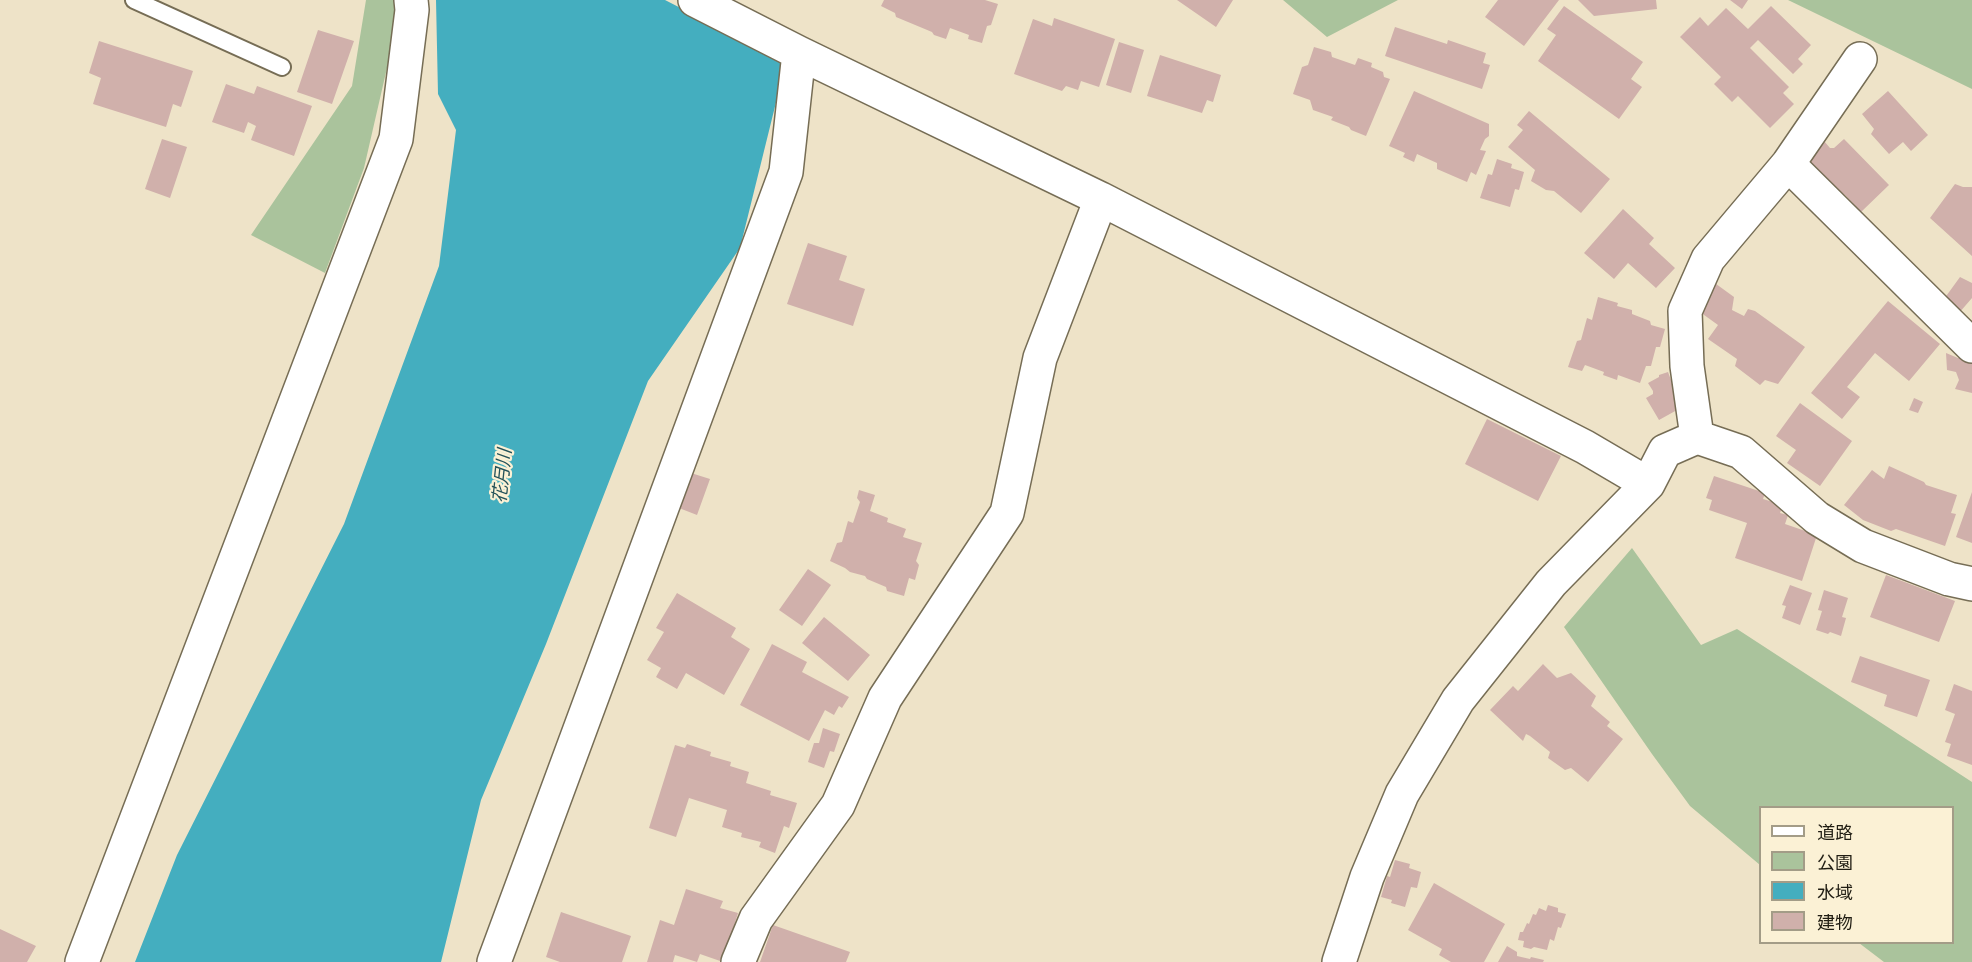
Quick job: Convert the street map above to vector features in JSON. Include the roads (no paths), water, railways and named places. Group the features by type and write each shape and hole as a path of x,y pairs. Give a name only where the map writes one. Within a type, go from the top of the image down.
{"street":[{"path":"82,962 396,139 412,10 411,0"},
{"path":"695,0 1101,199 1585,447 1648,484"},
{"path":"494,962 786,172 799,52"},
{"path":"1697,437 1687,366 1684,311 1708,259 1788,164 1860,59"},
{"path":"1788,164 1972,346"},
{"path":"738,962 756,919 838,805 885,698 1007,513 1040,358 1101,199"},
{"path":"1342,961 1367,877 1402,794 1458,700 1551,583 1648,484 1665,452 1697,437 1741,452 1817,518 1863,546 1949,579 1972,584"}],"lane":[{"path":"134,0 282,67"}],"water":[{"name":"花月川","path":"436,0 665,0 786,62 740,248 648,381 546,644 481,800 441,962 135,962 177,855 344,524 439,266 456,130 438,94"}]}
